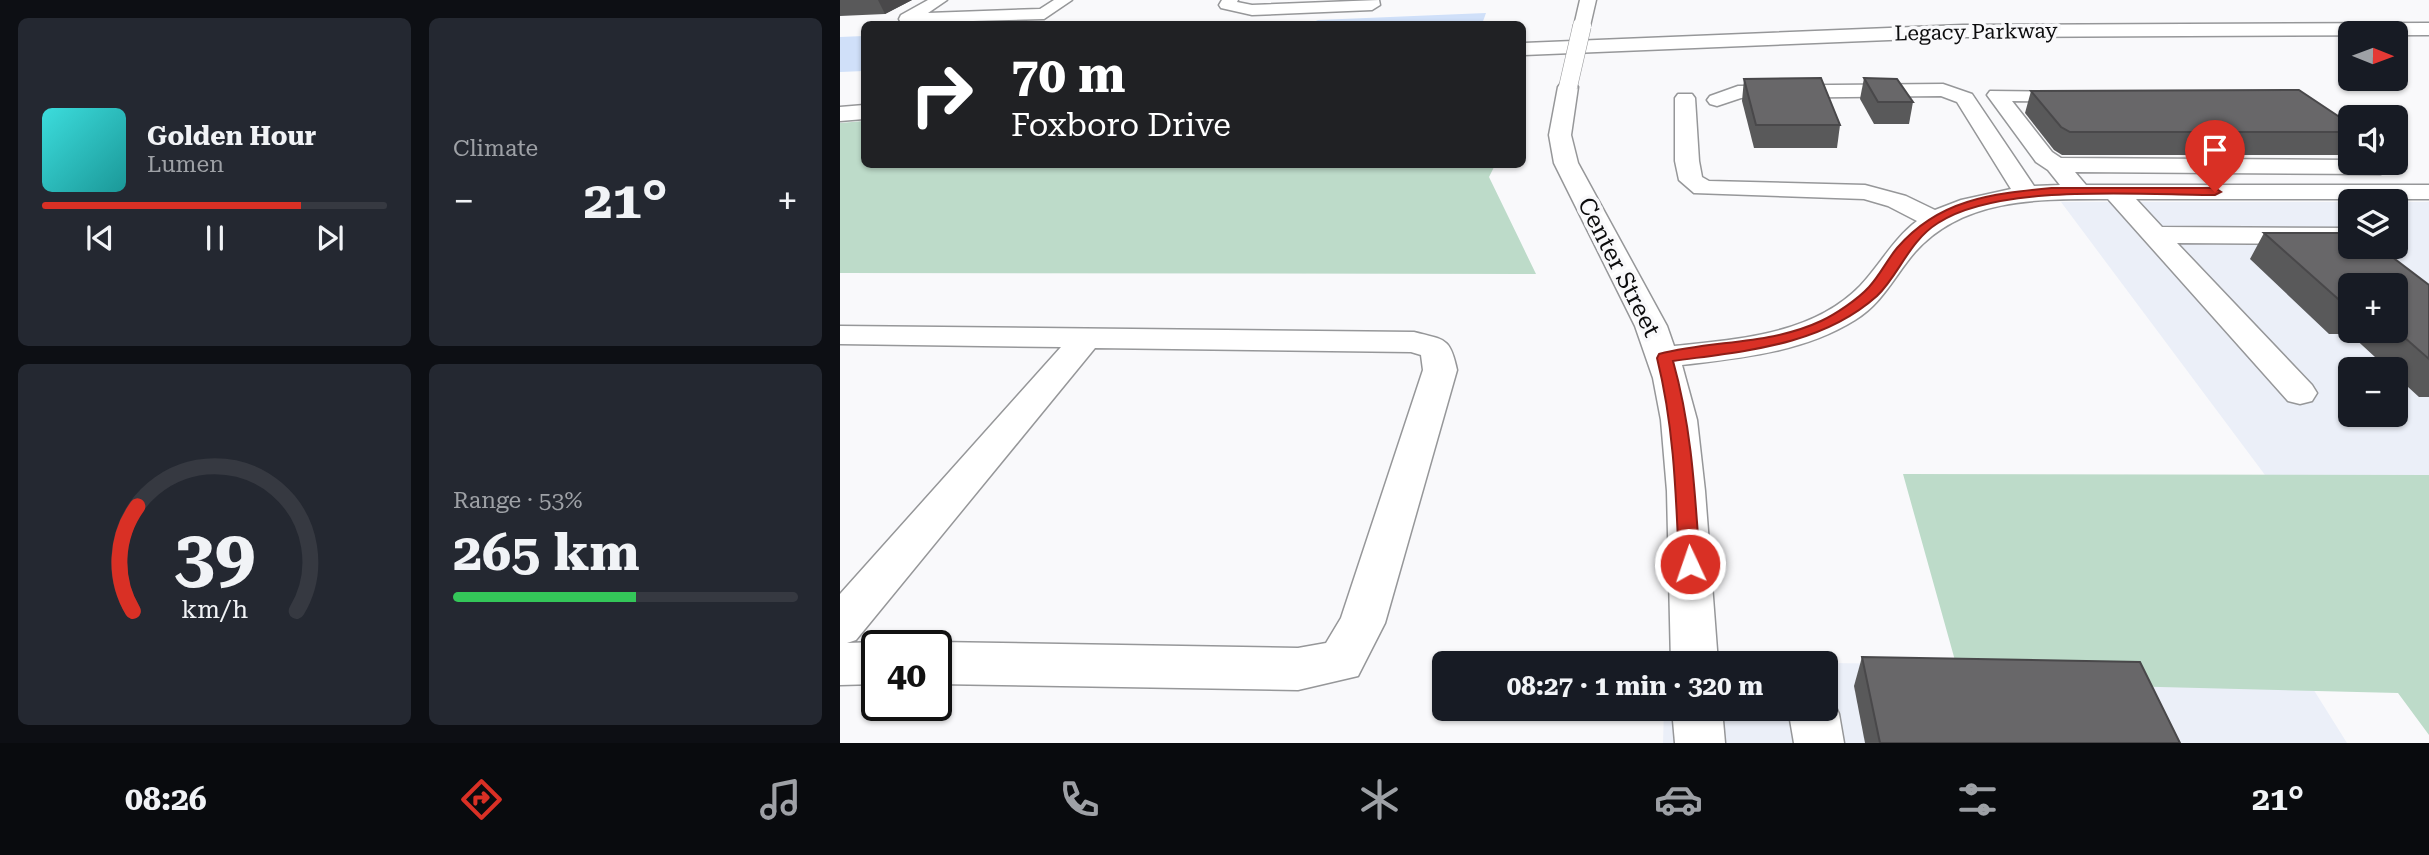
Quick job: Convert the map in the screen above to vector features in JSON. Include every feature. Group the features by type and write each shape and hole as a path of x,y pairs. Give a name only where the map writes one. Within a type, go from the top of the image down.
{"highway":[{"name":"Legacy Parkway","path":"1526,49 1963,31 2429,29"},
{"name":"Legacy Parkway","path":"1526,68 1980,48 2338,46"},
{"path":"2408,46 2429,46"},
{"path":"840,94 861,92"},
{"path":"840,114 861,112"}],"street":[{"path":"939,0 907,19 1044,14 1064,0"},
{"path":"1230,0 1227,5 1252,10 1372,5 1371,0"},
{"name":"Center Street","path":"1588,0 1560,135 1566,163 1635,294 1665,358 1683,454 1693,651"},
{"path":"1717,100 1738,92 1943,90 1955,93 1965,98 2026,194"},
{"path":"2078,191 2056,165 2044,157 1997,95 2093,96"},
{"path":"1685,98 1687,161 1691,180 1703,188 1865,192 1897,201 1934,219"},
{"path":"2056,165 2338,165"},
{"path":"2396,175 2424,192"},
{"path":"1665,358 1768,343 1827,324 1873,292 1911,239 1934,219 1971,205 2026,194 2078,191 2424,192"},
{"path":"2115,192 2300,393"},
{"path":"2314,192 2338,211"},
{"path":"2155,235 2338,236"},
{"path":"840,335 1414,342 1436,349 1440,370 1362,623 1341,661 1298,669 952,663"},
{"path":"840,625 1086,338"},
{"path":"840,664 861,663"},
{"path":"1698,721 1700,743"}],"shaded area":[{"path":"2061,202 2338,202 2338,259 2408,259 2408,202 2429,202 2429,479 2268,479"},
{"path":"1838,663 2300,668 2347,743 1663,743 1664,721 1838,721"}],"green space":[{"path":"861,121 861,168 1494,168 1489,177 1536,274 840,273 840,123"},
{"path":"1903,474 2429,475 2429,735 2398,693 1961,682"}],"water":[{"path":"1486,13 1483,21 1316,21"},
{"path":"861,36 861,71 840,72 840,37"}],"building":[{"path":"1821,78 1840,125 1756,125 1744,79"},
{"path":"1864,78 1897,79 1913,102 1878,102"},
{"path":"2299,90 2338,116 2338,132 2070,132 2061,127 2031,91"},
{"path":"2264,233 2338,233 2338,259 2395,259 2429,285 2429,359 2408,341 2408,273 2338,273 2338,299"},
{"path":"1862,657 2140,662 2180,743 1880,743"}],"route":[{"path":"1690,564 1679,420 1665,358 1768,343 1827,324 1873,292 1911,239 1934,219 1971,205 2008,196 2052,192 2215,192"}]}
